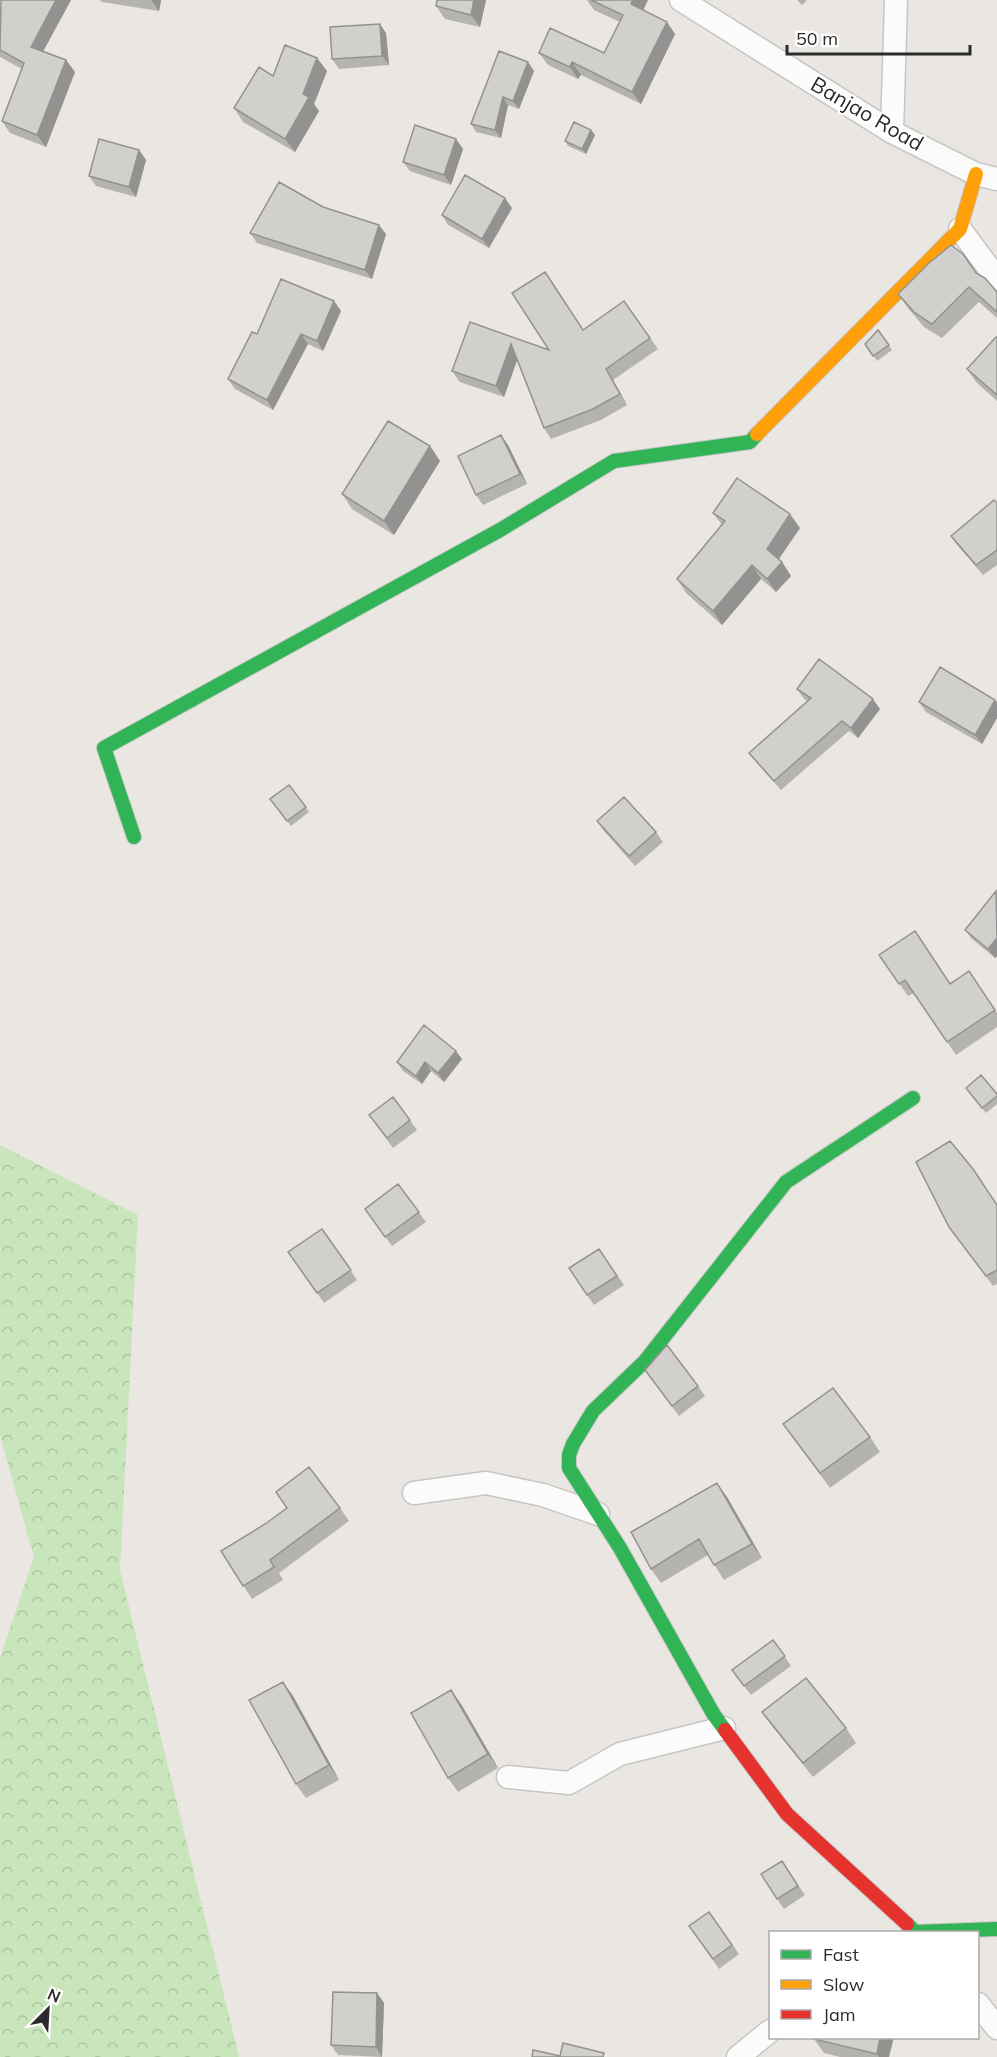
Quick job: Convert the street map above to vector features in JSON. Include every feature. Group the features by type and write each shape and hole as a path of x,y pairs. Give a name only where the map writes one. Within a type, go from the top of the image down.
{"street":[{"name":"Banjao Road","path":"681,0 892,132 986,177"},
{"path":"892,132 896,0"},
{"path":"134,837 104,748 500,530 614,461 750,442 960,229 986,177"},
{"path":"960,229 997,279"},
{"path":"912,1098 786,1182 645,1361 593,1411 568,1455 569,1468 620,1548 714,1716 787,1814 913,1931"},
{"path":"414,1493 486,1483 543,1495 598,1514"},
{"path":"508,1777 569,1783 620,1754 724,1728"},
{"path":"942,1931 997,1929"},
{"path":"979,2005 997,2028"},
{"path":"738,2057 769,2033"}],"green space":[{"path":"0,1145 138,1215 120,1570 239,2057 0,2057 0,1658 34,1557 0,1435"}],"building":[{"path":"1,0 56,0 31,47 66,60 37,135 2,121 24,63 0,50"},
{"path":"437,0 474,0 471,15 436,6"},
{"path":"591,0 633,0 631,4 667,22 632,92 572,62 570,67 539,53 550,28 604,53 623,15"},
{"path":"380,24 382,56 332,59 330,27"},
{"path":"285,45 317,58 303,94 309,97 285,139 234,108 259,67 273,76"},
{"path":"499,51 528,62 513,101 503,97 495,130 471,124"},
{"path":"574,122 591,130 582,149 565,141"},
{"path":"415,125 456,139 444,175 403,162"},
{"path":"99,139 139,150 129,187 89,176"},
{"path":"465,175 505,198 482,239 442,215"},
{"path":"279,182 323,207 379,225 365,270 250,233"},
{"path":"951,245 963,254 976,273 985,278 997,292 997,312 969,287 932,324 914,312 898,294"},
{"path":"545,272 583,330 624,301 650,338 606,369 620,394 593,409 544,428 511,344 496,386 452,371 470,322 549,350 512,293"},
{"path":"281,279 334,301 317,341 301,334 267,400 228,379 252,332 257,334"},
{"path":"878,330 889,345 873,356 865,344"},
{"path":"997,338 997,395 967,369"},
{"path":"388,421 430,446 384,521 342,494"},
{"path":"501,435 520,474 476,495 458,456"},
{"path":"737,478 790,514 767,549 782,562 767,579 752,565 713,611 677,579 725,521 713,513"},
{"path":"994,500 997,503 997,550 976,565 951,536"},
{"path":"819,659 873,699 851,728 842,721 774,781 749,753 811,698 797,689"},
{"path":"940,667 995,700 975,735 919,702"},
{"path":"289,785 306,807 287,821 270,799"},
{"path":"624,797 656,832 629,856 597,821"},
{"path":"996,891 997,938 988,949 965,930"},
{"path":"915,931 950,984 969,971 995,1010 947,1042 905,980 899,984 879,955"},
{"path":"424,1025 456,1051 438,1073 425,1062 416,1076 397,1062"},
{"path":"981,1075 997,1094 982,1108 966,1088"},
{"path":"393,1097 410,1120 387,1138 369,1115"},
{"path":"950,1141 973,1169 997,1205 997,1270 986,1276 949,1227 916,1162"},
{"path":"398,1184 419,1212 385,1237 365,1209"},
{"path":"322,1229 351,1270 317,1293 288,1252"},
{"path":"599,1249 617,1276 587,1295 569,1268"},
{"path":"667,1345 698,1386 672,1406 645,1370"},
{"path":"833,1388 870,1437 820,1473 783,1424"},
{"path":"309,1467 340,1508 270,1560 274,1567 243,1586 221,1551 287,1508 276,1492"},
{"path":"717,1483 752,1544 714,1565 699,1539 651,1569 631,1532"},
{"path":"773,1640 785,1656 744,1686 732,1670"},
{"path":"806,1678 846,1728 803,1763 762,1712"},
{"path":"283,1682 329,1765 296,1784 249,1700"},
{"path":"451,1690 488,1754 448,1778 411,1713"},
{"path":"782,1861 798,1886 777,1899 761,1874"},
{"path":"709,1912 732,1945 713,1959 689,1926"},
{"path":"333,1992 377,1993 376,2047 331,2045"},
{"path":"814,2039 880,2039 877,2054"},
{"path":"563,2043 604,2053 603,2057 532,2057 533,2050 560,2056"}],"traffic: fast":[{"path":"134,837 104,748 500,530 614,461 750,442 757,434"},
{"path":"725,1730 714,1715 620,1548 569,1468 569,1455 593,1411 645,1361 786,1182 913,1098"},
{"path":"907,1924 914,1931"},
{"path":"942,1931 997,1929"}],"traffic: slow":[{"path":"757,434 960,229 976,174"}],"traffic: jam":[{"path":"725,1730 787,1814 907,1924"}]}
